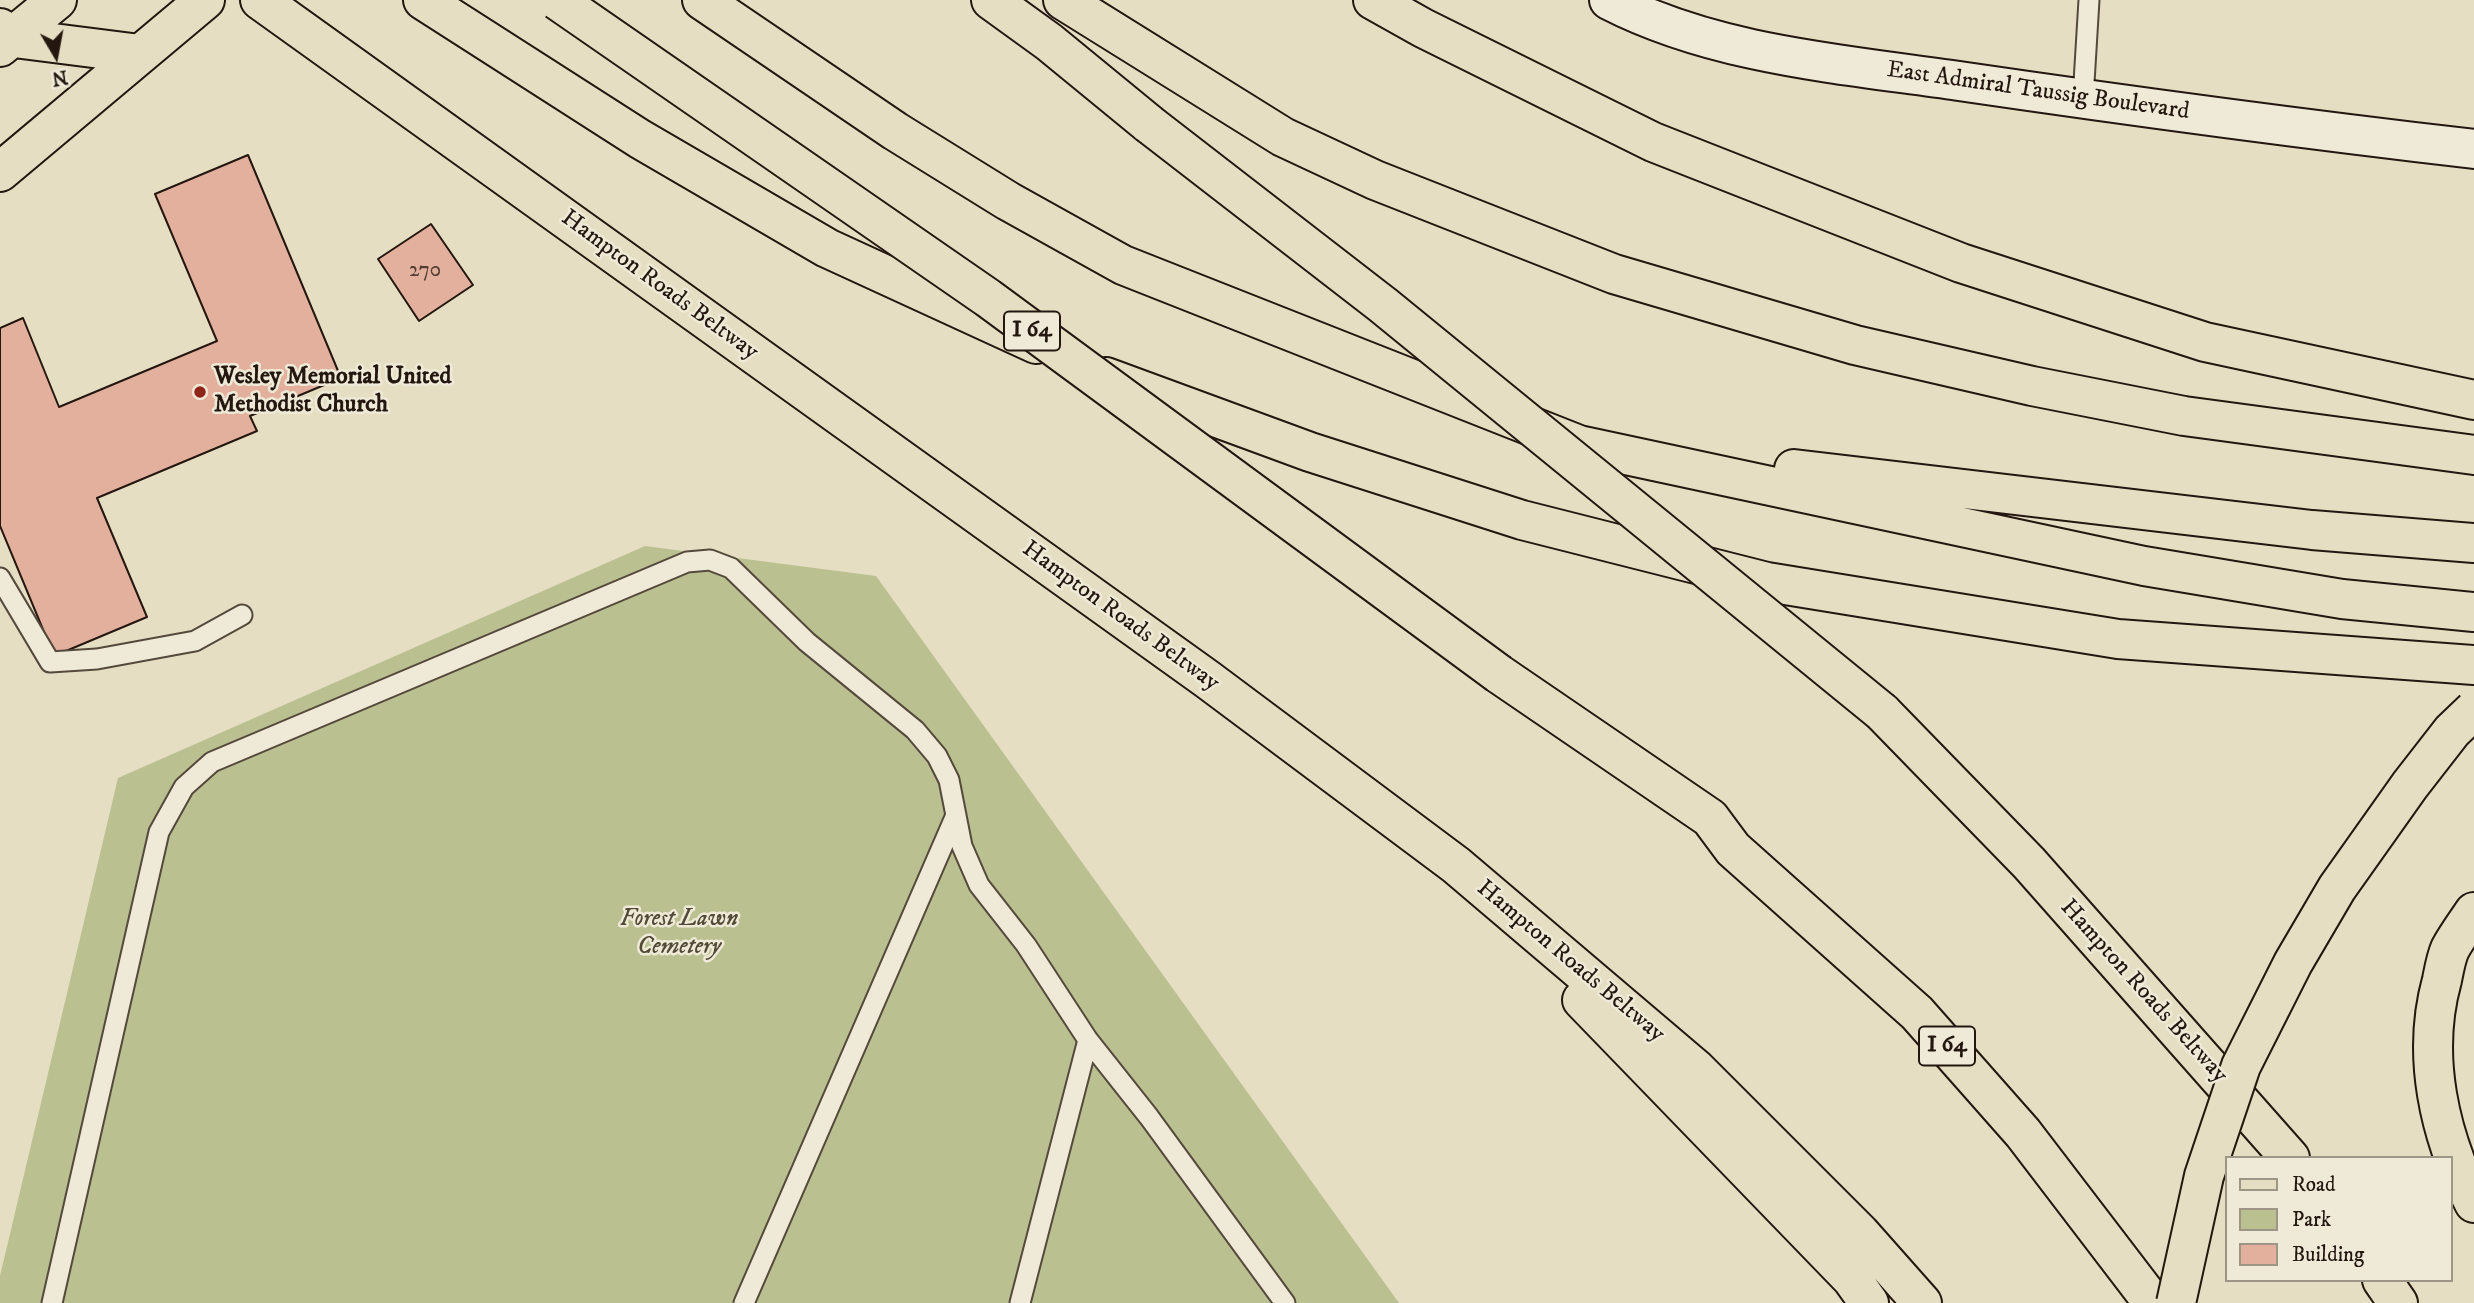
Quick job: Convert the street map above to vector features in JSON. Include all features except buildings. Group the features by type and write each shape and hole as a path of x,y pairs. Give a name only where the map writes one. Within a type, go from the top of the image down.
{"main road":[{"path":"4,38 57,0"},
{"path":"0,172 205,0"},
{"name":"Hampton Roads Beltway","path":"260,0 1196,671 1456,865 1696,1069 1860,1233 1922,1303"},
{"path":"424,0 640,139 827,248 1123,385 1310,452 1548,527 1767,582 2118,639 2474,665"},
{"name":"I 64","path":"557,0 988,298 1499,674 1710,818 1733,849 1917,1013 2023,1133 2153,1303"},
{"path":"702,0 895,131 1008,201 1124,265 1579,445 2144,566 2342,599 2474,612"},
{"name":"Hampton Roads Beltway","path":"991,0 1383,305 1882,712 2029,863 2288,1156"},
{"path":"1063,0 1283,137 1375,180 1614,274 1855,345 2032,386 2184,416 2474,455"},
{"path":"1373,0 1653,142 1962,263 2205,342 2474,400"},
{"name":"East Admiral Taussig Boulevard","path":"1609,0 1650,10 1730,43 1808,59 2083,99 2474,149"},
{"path":"4,38 140,54"},
{"path":"1579,445 2312,530 2474,543"},
{"path":"2176,1303 2204,1176 2241,1066 2293,963 2337,888 2410,785 2452,731 2474,710"},
{"path":"1456,865 1670,1094 1852,1279 1869,1303"},
{"path":"2452,1156 2442,1121 2432,1049 2436,1001 2450,950 2474,912"},
{"path":"2453,1159 2474,1203"},
{"path":"2383,1282 2398,1303"}],"lane":[{"path":"2083,99 2089,0"},
{"path":"52,1303 159,832 184,787 212,762 687,562 710,560 731,568 807,642 915,730 937,756 949,780 962,846 979,885 1026,945 1088,1040 1149,1117 1285,1303"},
{"path":"0,578 50,662 97,659 195,641 242,615"},
{"path":"744,1303 956,815"},
{"path":"1020,1303 1088,1040"}],"green space":[{"name":"Forest Lawn Cemetery","path":"645,546 876,576 1399,1303 0,1303 0,1276 118,778"}],"place":[{"name":"Wesley Memorial United Methodist Church","path":"200,392"}]}
